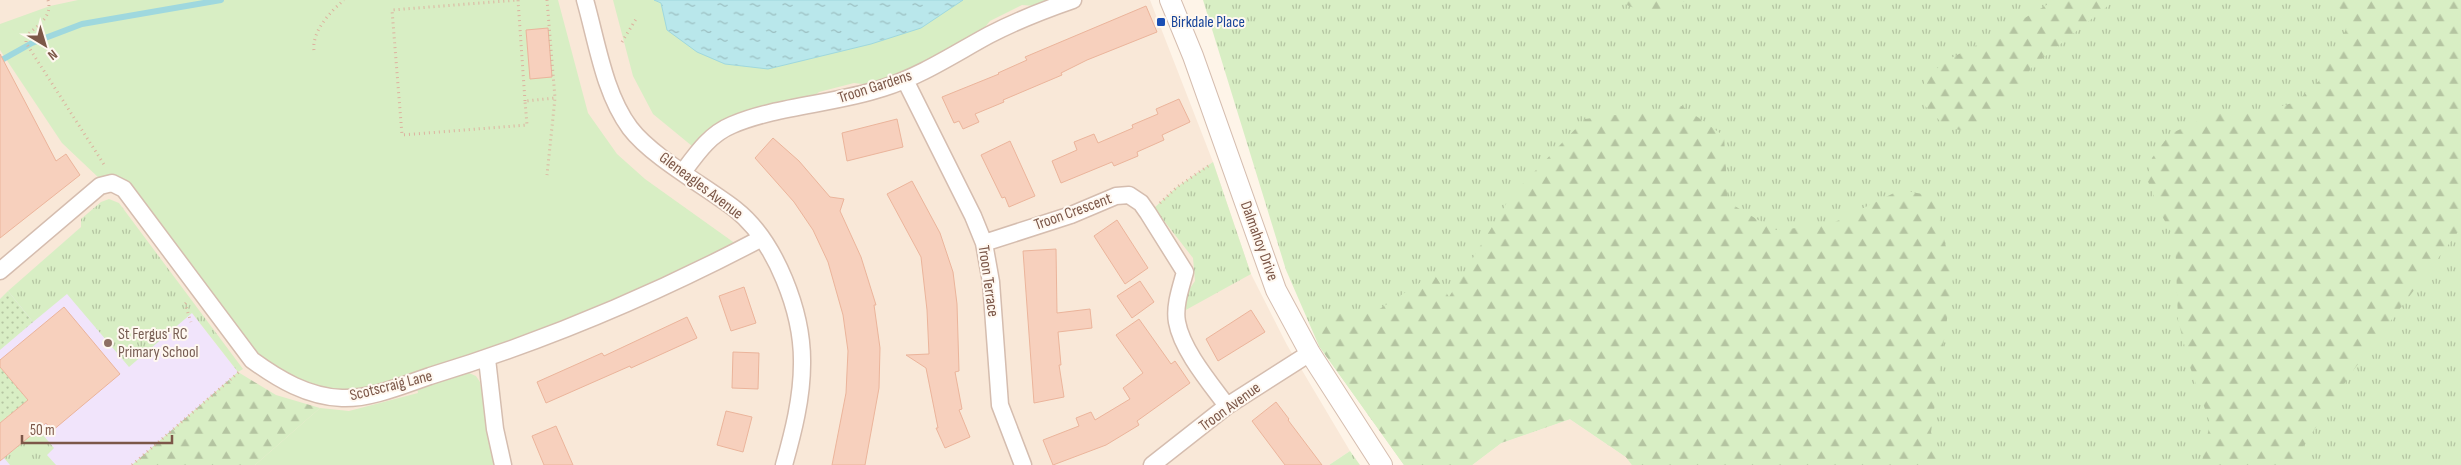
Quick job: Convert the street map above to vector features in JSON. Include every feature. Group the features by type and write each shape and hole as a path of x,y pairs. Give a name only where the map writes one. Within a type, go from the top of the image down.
{"street":[{"name":"Gleneagles Avenue","path":"585,0 617,106 631,129 646,145 737,210 762,238 779,266 796,315 802,364 796,416 784,465"},
{"name":"Troon Gardens","path":"683,172 713,136 731,125 752,118 842,100 905,80 1022,19 1073,0"},
{"name":"Dalmahoy Drive","path":"1170,0 1193,56 1276,290 1310,353 1382,465"},
{"name":"Troon Terrace","path":"905,80 973,216 984,243 991,282 1000,405 1023,465"},
{"path":"0,271 100,186 112,183"},
{"name":"Scotscraig Lane","path":"112,183 124,189 252,360 277,379 310,392 342,398 376,393 487,359 640,298 707,267 762,238"},
{"name":"Troon Crescent","path":"984,243 1070,215 1116,196 1129,195 1141,203 1185,272 1178,296 1177,321 1184,343 1227,406"},
{"name":"Troon Avenue","path":"1152,465 1227,406 1310,353"},
{"path":"487,359 495,429 503,465"}],"path":[{"path":"48,0 50,6 45,20 26,36 26,43 111,177 112,183"},
{"path":"314,50 313,41 329,14 344,0"},
{"path":"518,0 525,101 527,126 402,135 392,10 518,0"},
{"path":"547,0 555,98 547,175"},
{"path":"622,42 636,19"},
{"path":"525,101 555,98"},
{"path":"1148,213 1177,187 1213,162 1228,157"},
{"path":"132,465 252,360"}],"shaded area":[{"path":"0,0 1150,0 1213,162 1251,274 1287,345 1350,451 1329,465 0,465"},
{"name":"St Fergus' RC Primary School","path":"94,216 192,313 238,372 132,465 0,465 0,299"},
{"path":"1570,419 1626,457 1632,465 1472,465 1501,443"}],"green space":[{"path":"78,0 558,0 588,113 617,154 645,179 736,244 588,312 512,342 391,383 346,392 323,389 311,385 256,355 132,188 100,179 62,143 0,50 0,24 50,6"},
{"path":"613,0 1052,0 1035,6 1022,5 990,21 980,33 907,73 872,85 854,83 819,92 809,100 734,116 719,122 692,146 653,114 633,76"},
{"path":"1203,0 2461,0 2461,465 1632,465 1626,457 1570,419 1501,443 1472,465 1404,465 1319,346 1286,270"},
{"path":"1619,0 1687,0 1662,9 1644,10 1627,5"},
{"path":"2055,0 2115,0 2032,67 2001,113 1974,132 1947,128 1925,106 1924,78 1951,58 1991,38"},
{"path":"2329,0 2461,0 2461,228 2352,372 2291,465 2201,465 2210,423 2190,367 2178,320 2175,239 2162,216 2147,179 2152,158 2170,134 2224,109 2270,109 2296,102 2319,81 2352,18"},
{"path":"1682,106 1724,136 1728,202 1775,230 1829,225 1900,190 1934,196 1953,277 1931,432 1940,465 1632,465 1626,457 1570,419 1501,443 1472,465 1404,465 1319,346 1322,320 1348,311 1378,310 1434,274 1449,297 1511,196 1585,119"},
{"path":"1213,162 1251,274 1184,311 1186,294 1195,281 1193,258 1154,208 1177,187"},
{"path":"109,199 119,203 243,369 238,372 192,313 129,367 67,294 33,322 8,291 81,227 81,219 101,202"},
{"path":"8,291 33,322 0,350 0,299"},
{"path":"0,367 28,400 0,423"},
{"path":"238,372 276,395 320,408 255,465 132,465"},
{"path":"469,373 476,376 480,382 494,465 255,465 320,408 349,411 418,393 417,387"},
{"path":"38,429 54,448 47,455 56,465 10,465 4,458"},
{"path":"1350,451 1360,465 1329,465"}],"water":[{"path":"654,0 963,0 921,28 871,44 768,69 725,64 697,52 667,30 661,3"}],"building":[{"path":"1146,6 1157,32 1087,60 1061,73 1062,75 975,114 979,122 963,129 959,121 954,123 942,97 999,74 1027,60 1025,57"},
{"path":"548,28 552,77 530,79 526,30"},
{"path":"0,54 56,161 66,154 80,175 0,238"},
{"path":"1179,99 1190,122 1162,135 1164,140 1137,152 1138,156 1114,166 1112,162 1061,183 1052,161 1077,150 1074,142 1094,134 1098,143 1133,128 1132,125 1158,114 1156,109"},
{"path":"897,119 903,147 847,161 842,133"},
{"path":"773,138 799,161 830,197 844,199 840,211 861,257 876,305 874,305 880,348 879,388 865,465 832,465 846,393 848,351 843,315 828,262 813,230 794,202 755,158"},
{"path":"1010,141 1035,196 1009,207 1005,197 1002,198 981,155"},
{"path":"912,181 940,233 953,272 957,304 959,371 955,372 962,409 959,410 970,437 945,448 936,428 938,428 926,368 906,355 929,354 927,310 921,257 887,194"},
{"path":"1117,220 1148,268 1125,284 1094,236"},
{"path":"1056,249 1057,313 1090,309 1092,328 1058,332 1061,365 1059,365 1064,397 1034,403 1023,251"},
{"path":"1140,281 1154,302 1132,318 1117,296"},
{"path":"744,287 756,323 731,331 719,296"},
{"path":"64,307 120,374 52,431 46,423 0,461 0,423 28,400 0,367 0,360"},
{"path":"1251,310 1265,332 1218,361 1206,339"},
{"path":"687,317 697,338 546,403 537,382 602,353 604,356"},
{"path":"1139,319 1171,364 1175,361 1190,383 1137,421 1139,425 1106,445 1053,465 1043,440 1079,426 1076,418 1091,412 1095,420 1130,399 1123,388 1143,373 1116,335"},
{"path":"733,352 759,353 758,389 732,388"},
{"path":"1276,402 1322,465 1285,465 1252,421"},
{"path":"726,411 752,417 743,452 717,445"},
{"path":"556,426 573,465 544,465 532,436"}],"waterway":[{"path":"0,61 32,43 82,24 221,0"}],"place":[{"name":"Birkdale Place","path":"1161,22"},
{"name":"St Fergus' RC Primary School","path":"108,343"}]}
